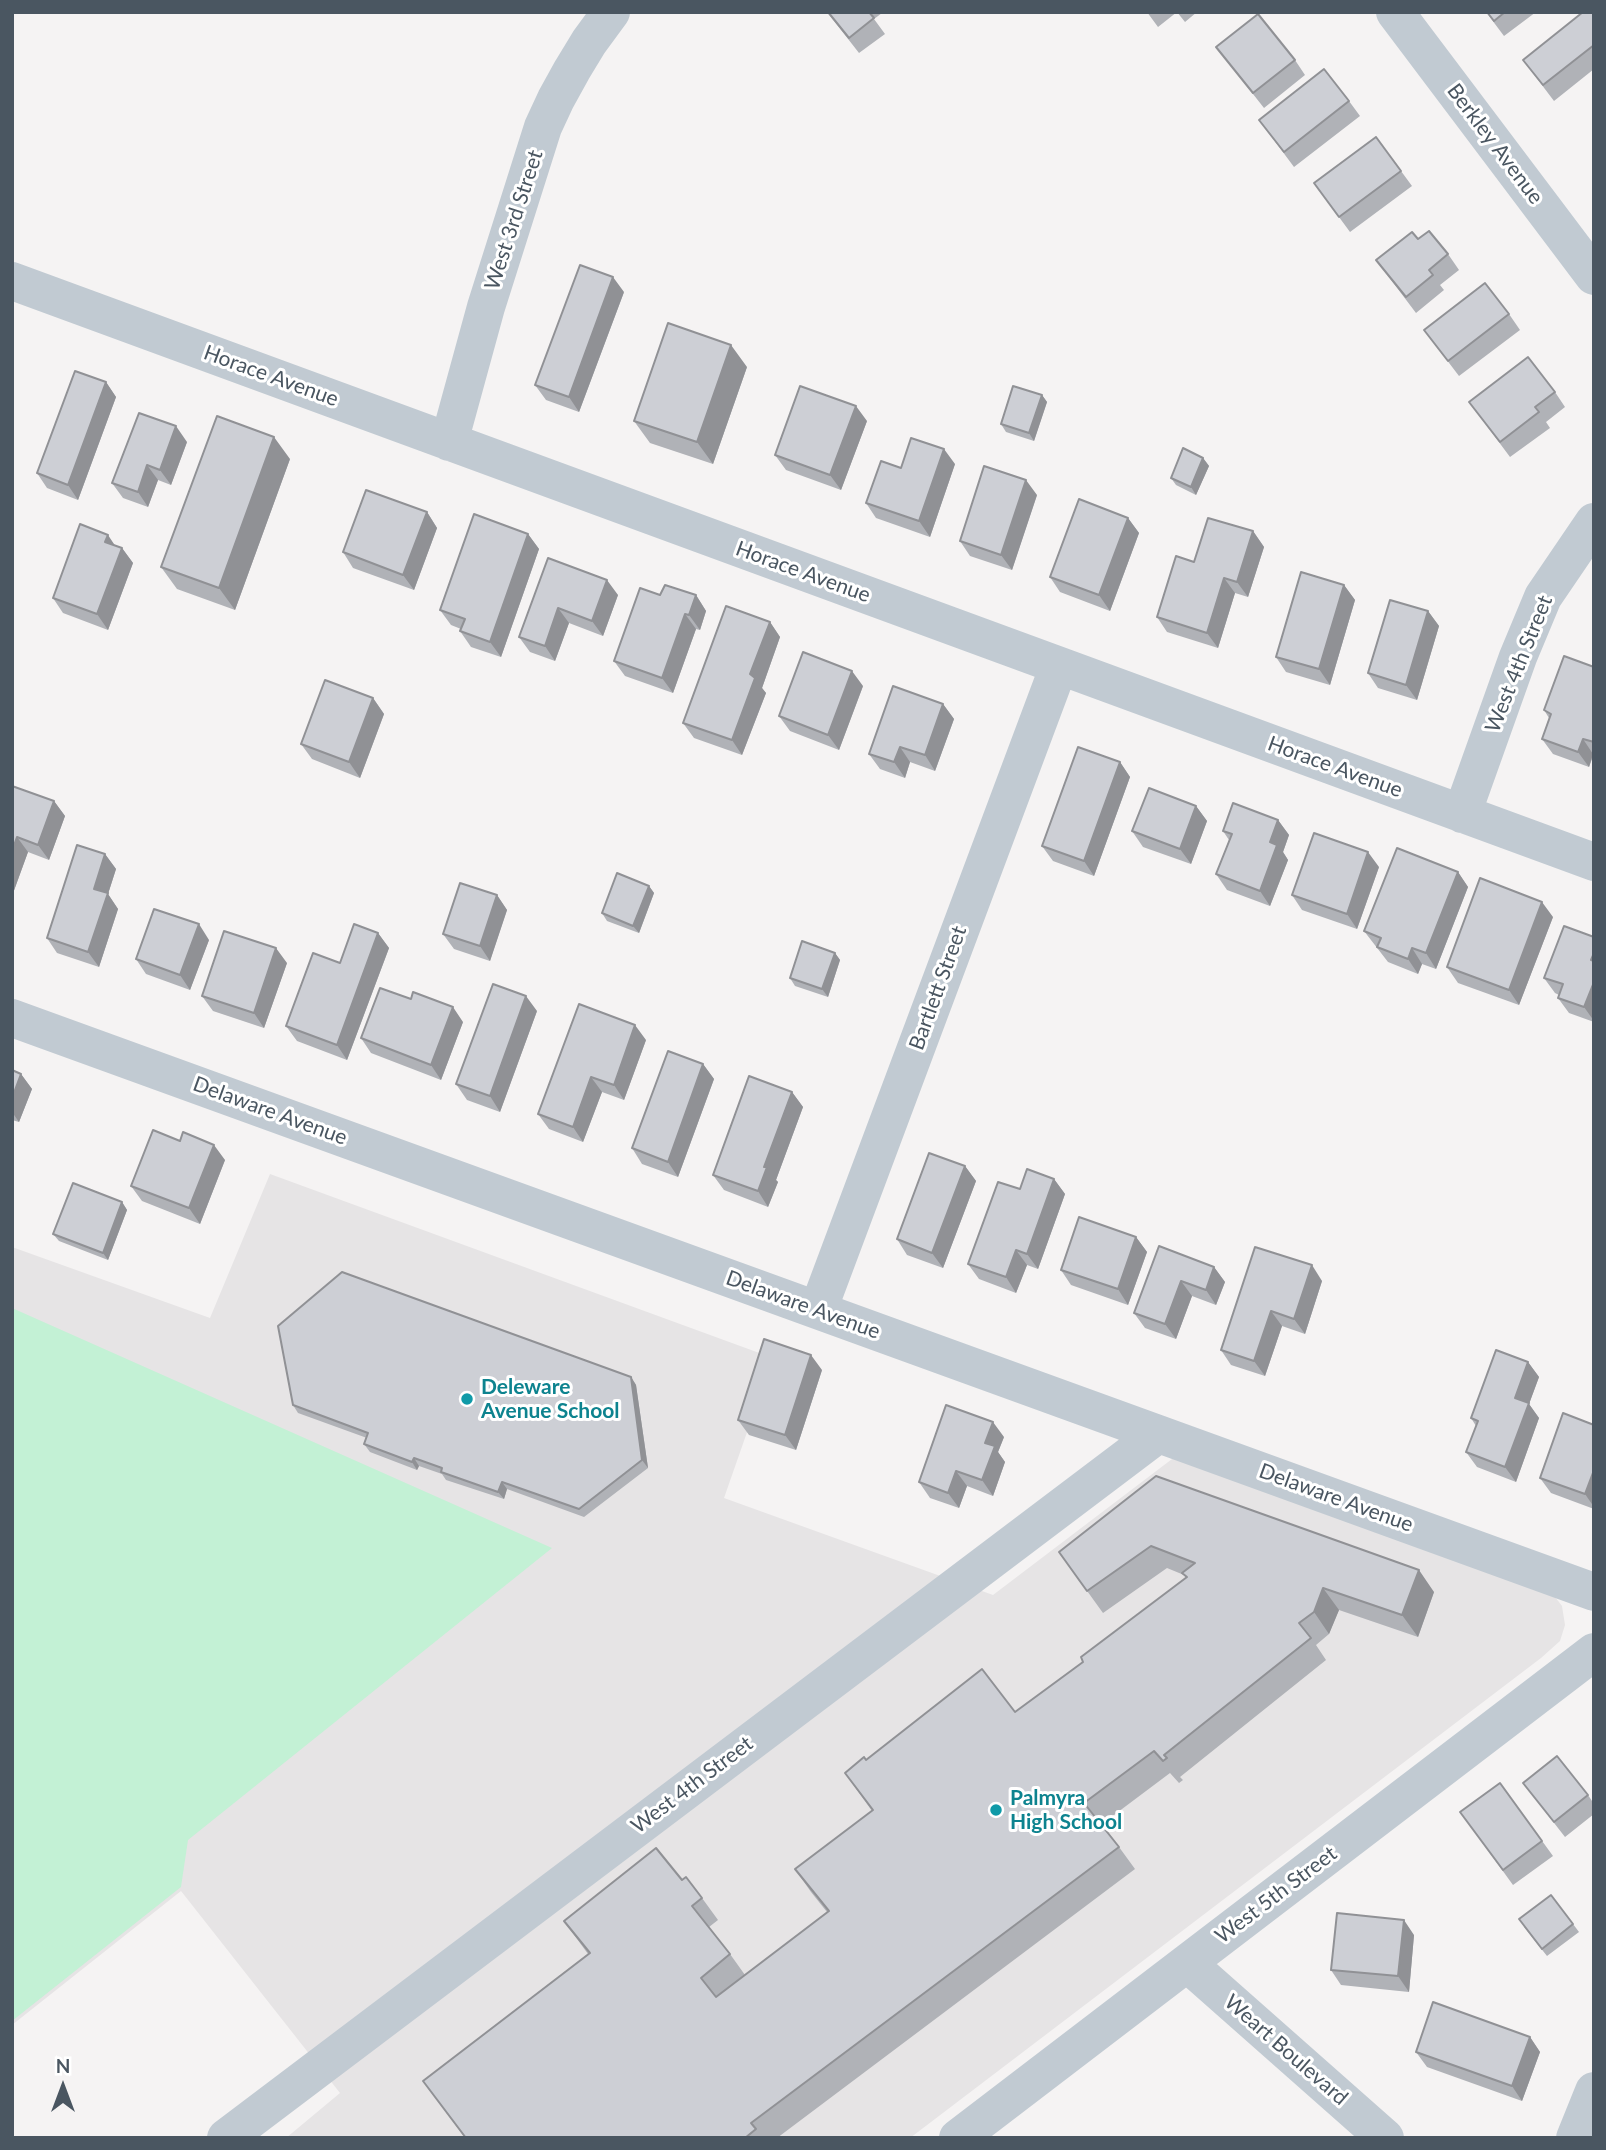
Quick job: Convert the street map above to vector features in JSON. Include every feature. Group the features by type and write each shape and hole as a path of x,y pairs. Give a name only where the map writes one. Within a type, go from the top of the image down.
{"street":[{"name":"West 3rd Street","path":"449,442 486,307 544,127 572,70 611,12"},
{"name":"Berkley Avenue","path":"1395,12 1594,276"},
{"name":"Horace Avenue","path":"12,281 1594,862"},
{"name":"West 4th Street","path":"1462,814 1518,657 1543,597 1594,522"},
{"name":"Bartlett Street","path":"818,1310 1059,666"},
{"name":"Delaware Avenue","path":"12,1018 1594,1592"},
{"name":"West 4th Street","path":"226,2138 1158,1434"},
{"name":"West 5th Street","path":"958,2138 1594,1652"},
{"name":"Weart Boulevard","path":"1187,1963 1385,2138"},
{"path":"1575,2138 1594,2091"}],"shaded area":[{"path":"270,1174 773,1358 724,1498 993,1595 1176,1456 1552,1593 1562,1606 1565,1625 1560,1641 910,2138 286,2138 340,2093 181,1891 12,2025 12,1247 210,1318"}],"green space":[{"path":"12,1308 552,1548 188,1840 181,1887 12,2021"}],"building":[{"path":"828,12 869,12 874,18 849,38"},
{"path":"1487,12 1505,12 1494,21"},
{"path":"1583,12 1594,12 1594,45 1543,85 1523,60"},
{"path":"1258,14 1295,60 1253,93 1216,47"},
{"path":"1324,69 1349,101 1284,152 1259,120"},
{"path":"1376,137 1401,171 1339,217 1314,183"},
{"path":"1429,231 1448,254 1429,270 1433,275 1406,297 1376,260 1412,232 1418,239"},
{"path":"580,265 613,277 569,397 535,385"},
{"path":"1485,283 1509,314 1448,361 1424,330"},
{"path":"668,323 731,345 697,442 634,421"},
{"path":"1528,357 1555,392 1535,407 1539,412 1500,442 1469,402"},
{"path":"75,371 106,382 68,485 37,473"},
{"path":"800,386 856,406 830,475 775,455"},
{"path":"1013,386 1042,395 1029,433 1001,424"},
{"path":"139,413 176,426 160,470 147,465 138,492 112,483"},
{"path":"217,416 274,437 219,588 161,567"},
{"path":"911,438 944,449 919,521 866,503 881,461 901,468"},
{"path":"1183,448 1203,458 1191,487 1171,478"},
{"path":"984,466 1026,480 1001,555 960,541"},
{"path":"366,490 427,512 403,575 343,552"},
{"path":"1079,499 1128,518 1099,595 1050,577"},
{"path":"474,514 528,534 490,642 460,631 465,619 440,610"},
{"path":"1208,518 1253,531 1237,582 1224,578 1207,633 1157,617 1176,556 1194,562"},
{"path":"80,524 108,535 105,542 122,548 97,614 53,598"},
{"path":"548,558 607,580 592,621 558,608 545,646 519,637"},
{"path":"1301,572 1344,585 1319,669 1276,657"},
{"path":"665,585 696,595 689,615 685,614 662,678 614,661 640,588 660,595"},
{"path":"1390,600 1428,611 1406,685 1368,673"},
{"path":"726,606 770,622 750,674 755,678 732,740 683,723"},
{"path":"803,652 852,671 828,735 779,716"},
{"path":"1564,656 1594,667 1594,742 1583,739 1578,752 1542,739 1551,714 1544,710"},
{"path":"325,680 373,698 349,762 301,744"},
{"path":"893,686 943,704 925,755 900,747 894,762 869,754"},
{"path":"1078,747 1120,762 1084,861 1042,846"},
{"path":"12,786 54,801 38,845 17,837 12,851"},
{"path":"1149,788 1196,806 1180,849 1132,831"},
{"path":"1233,803 1278,820 1270,842 1277,845 1260,891 1216,874 1232,834 1223,831"},
{"path":"1314,833 1368,852 1347,914 1292,895"},
{"path":"77,845 105,854 94,889 108,893 88,952 47,938"},
{"path":"1397,848 1458,872 1426,953 1412,948 1408,959 1377,947 1381,938 1364,931"},
{"path":"617,873 649,886 633,926 602,913"},
{"path":"1480,878 1542,902 1509,990 1447,967"},
{"path":"460,883 497,895 480,946 443,934"},
{"path":"154,909 199,924 180,975 136,959"},
{"path":"354,924 378,933 337,1045 286,1026 313,953 340,963"},
{"path":"1564,926 1594,937 1591,960 1594,961 1594,982 1584,1007 1558,998 1563,984 1544,978"},
{"path":"224,931 276,948 254,1013 202,996"},
{"path":"802,941 835,953 822,989 790,978"},
{"path":"493,984 526,996 490,1096 456,1084"},
{"path":"380,988 411,999 413,992 453,1007 431,1065 361,1038"},
{"path":"579,1004 635,1025 614,1085 591,1077 573,1127 538,1114"},
{"path":"668,1051 703,1064 668,1162 632,1148"},
{"path":"12,1070 21,1074 12,1098"},
{"path":"749,1076 792,1092 764,1167 767,1167 758,1191 713,1175"},
{"path":"153,1130 180,1141 183,1132 214,1145 189,1208 131,1186"},
{"path":"929,1153 965,1166 932,1253 897,1239"},
{"path":"1027,1169 1054,1179 1027,1254 1016,1250 1006,1277 968,1264 998,1182 1020,1189"},
{"path":"73,1183 122,1202 103,1253 53,1234"},
{"path":"1079,1217 1136,1237 1118,1289 1061,1270"},
{"path":"1159,1246 1214,1267 1206,1290 1181,1281 1165,1324 1134,1313"},
{"path":"1255,1247 1312,1265 1294,1319 1271,1311 1254,1361 1221,1350"},
{"name":"Deleware Avenue School","path":"342,1272 631,1377 642,1460 579,1509 502,1482 498,1492 441,1472 442,1468 414,1458 412,1462 364,1444 368,1433 293,1405 278,1326"},
{"path":"764,1339 811,1355 785,1435 738,1420"},
{"path":"1496,1350 1528,1362 1515,1398 1529,1403 1505,1467 1466,1452 1478,1421 1471,1418"},
{"path":"946,1405 993,1422 985,1443 995,1446 982,1480 956,1471 948,1493 919,1482"},
{"path":"1563,1413 1594,1425 1594,1470 1585,1494 1540,1478"},
{"name":"Palmyra High School","path":"1156,1476 1419,1570 1402,1615 1323,1588 1314,1612 1299,1623 1311,1638 1164,1755 1167,1758 1163,1761 1154,1751 1084,1803 1119,1847 751,2123 756,2129 745,2138 466,2138 423,2081 590,1953 564,1921 656,1848 682,1880 686,1877 702,1898 692,1906 730,1954 701,1978 716,1997 829,1911 795,1869 873,1810 845,1773 864,1757 866,1760 982,1669 1015,1712 1083,1662 1081,1657 1187,1577 1182,1573 1195,1563 1151,1546 1087,1591 1059,1552"},
{"path":"1557,1756 1588,1795 1554,1822 1523,1783"},
{"path":"1500,1783 1542,1841 1503,1870 1460,1812"},
{"path":"1551,1895 1573,1924 1542,1949 1519,1919"},
{"path":"1337,1913 1404,1920 1398,1976 1331,1970"},
{"path":"1433,2002 1530,2037 1512,2086 1416,2052"}],"place":[{"name":"Deleware Avenue School","path":"467,1399"},
{"name":"Palmyra High School","path":"996,1810"}]}
